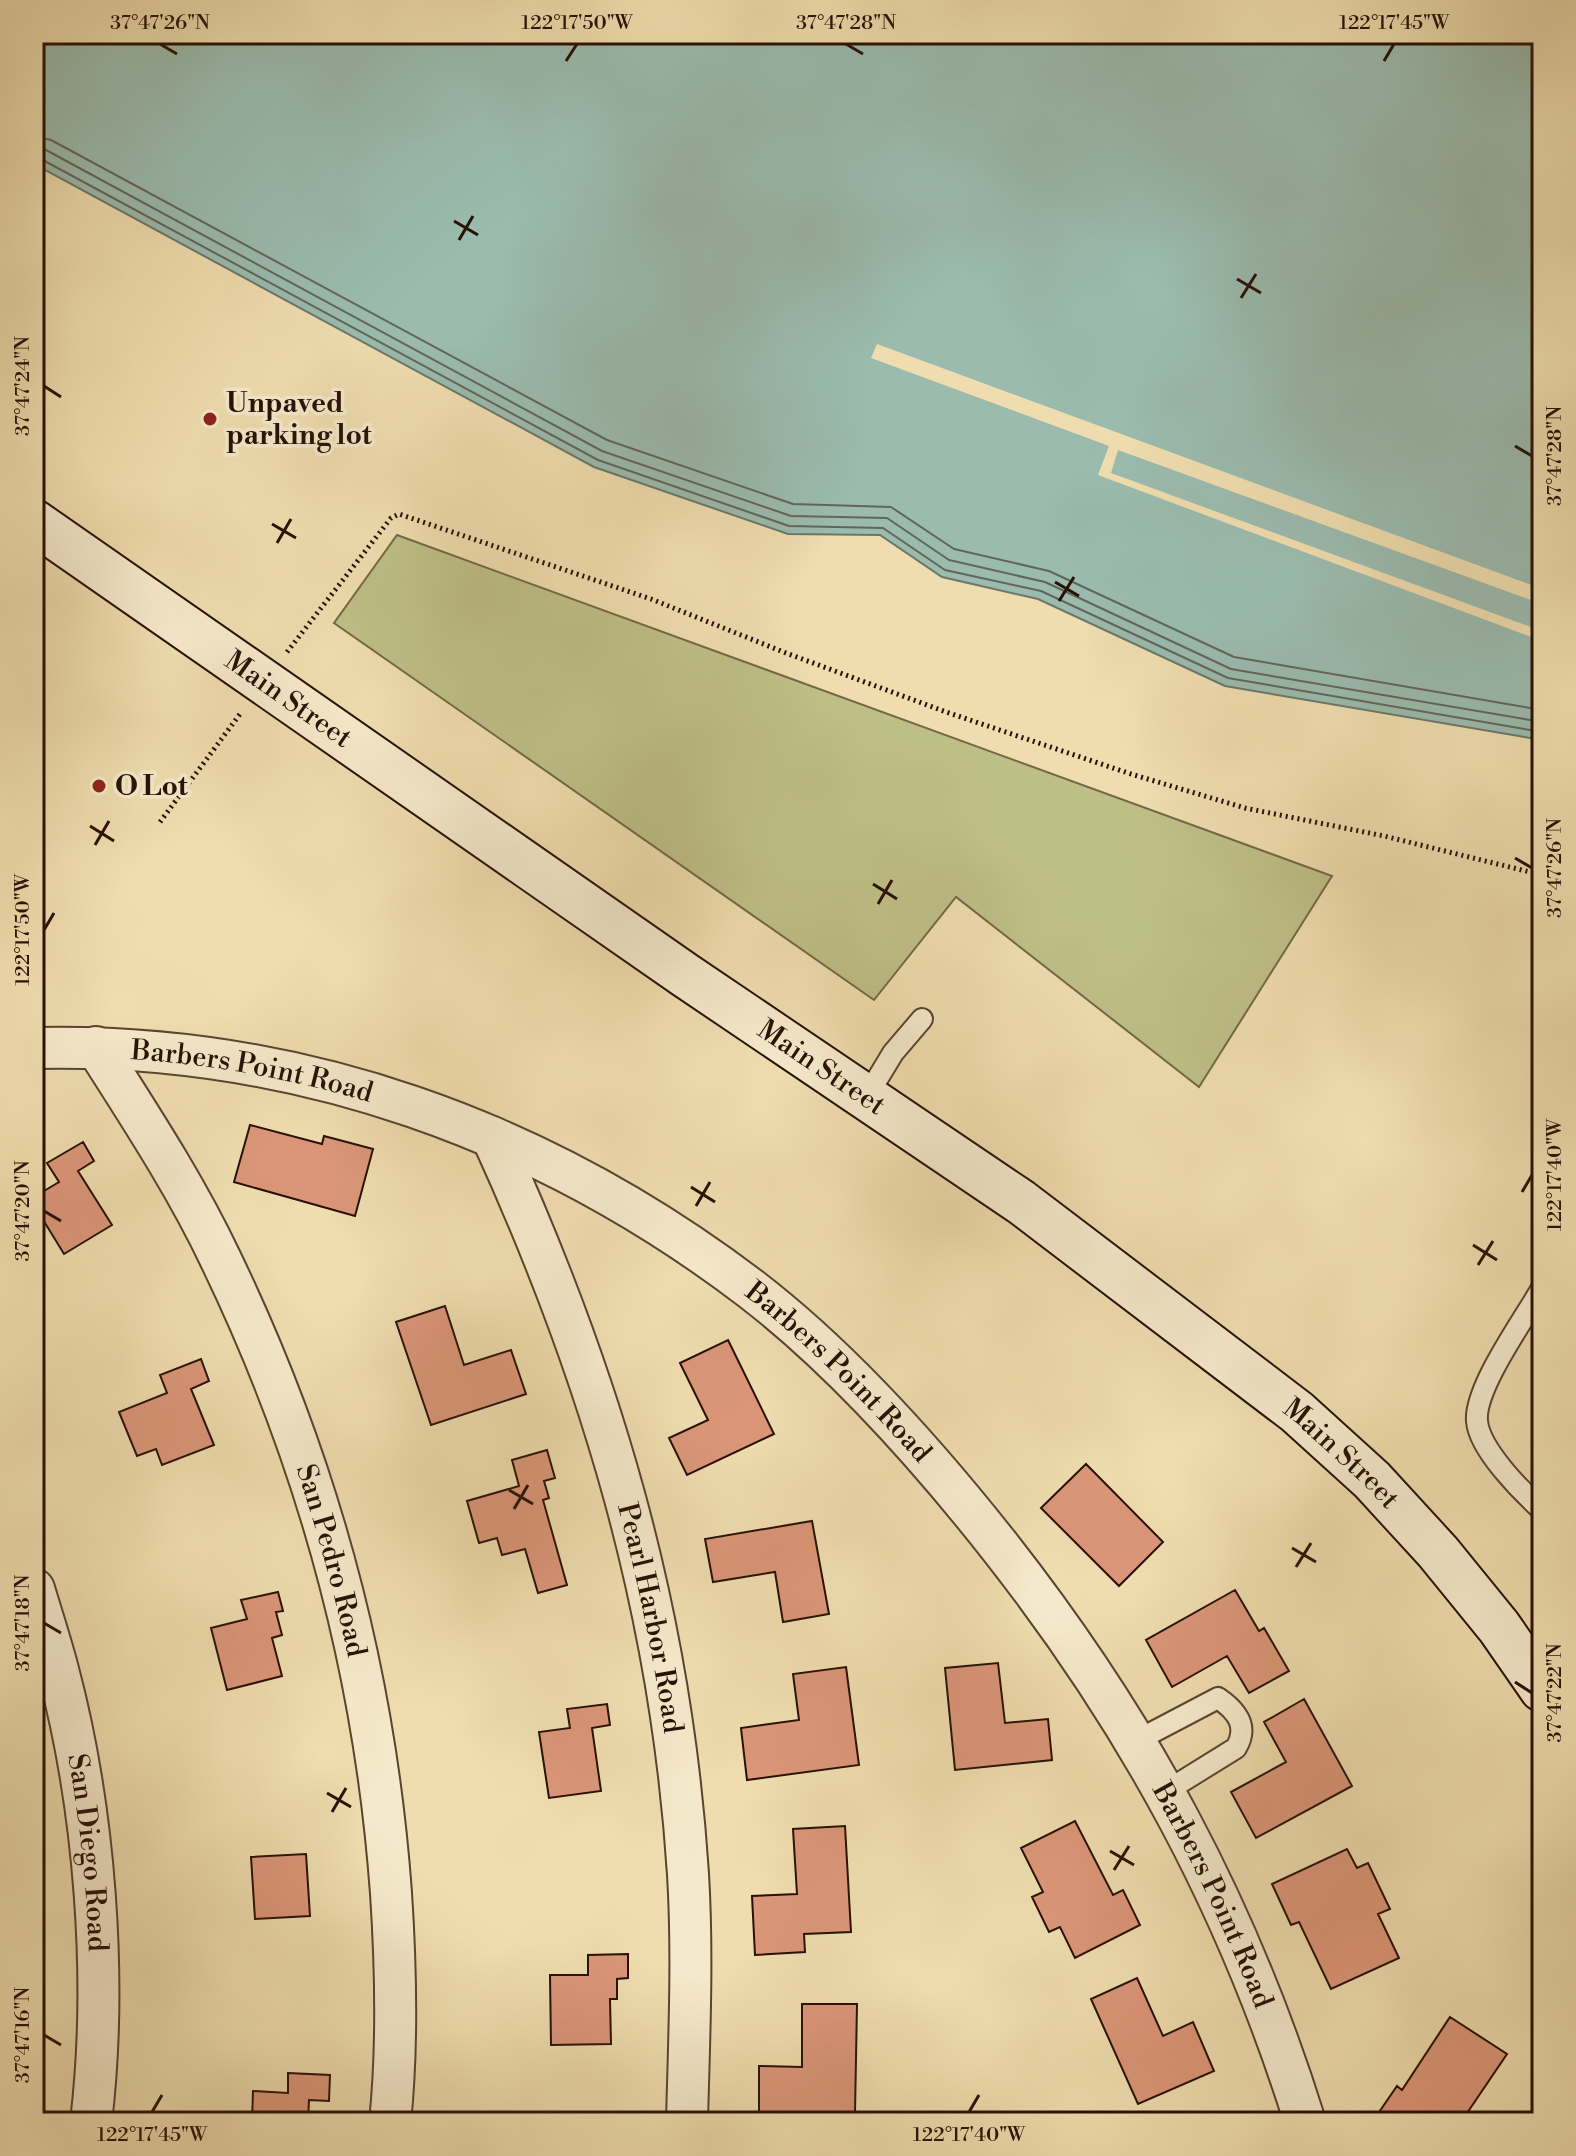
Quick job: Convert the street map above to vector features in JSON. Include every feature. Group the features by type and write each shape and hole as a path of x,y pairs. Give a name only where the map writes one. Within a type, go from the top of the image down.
{"street":[{"name":"Main Street","path":"34,522 673,966 1021,1202 1297,1412 1372,1480 1438,1552 1499,1627 1542,1689"},
{"name":"Barbers Point Road","path":"34,1048 96,1047 187,1054 274,1067 423,1108 492,1137 617,1199 679,1238 754,1292 830,1359 909,1439 1044,1604 1102,1686 1165,1792 1208,1874 1251,1968 1283,2052 1305,2122"},
{"name":"San Pedro Road","path":"96,1047 174,1174 221,1259 283,1403 305,1462 333,1556 361,1667 378,1760 387,1847 394,1942 395,2015 390,2122"},
{"name":"Pearl Harbor Road","path":"492,1137 531,1222 616,1459 638,1540 654,1619 671,1714 688,1875 687,2122"},
{"name":"San Diego Road","path":"34,1589 59,1672 90,1852 97,1952 91,2122"}],"lane":[{"path":"867,1096 893,1053 922,1019"},
{"path":"1542,1288 1484,1387 1476,1421 1486,1447 1529,1499 1542,1510"},
{"path":"1136,1741 1218,1698 1243,1727 1242,1738 1236,1748 1165,1792"}],"path":[{"path":"296,640 391,518 399,514 651,599 949,713 1131,774 1245,808 1384,836 1542,875"},
{"path":"160,822 229,728"}],"green space":[{"path":"397,535 1332,876 1199,1087 956,897 874,1000 334,623"}],"water":[{"path":"34,34 1542,34 1542,740 1225,686 1038,599 942,577 880,535 788,534 594,467 34,164"}],"pier":[{"path":"877,344 1542,589 1542,604 1118,450 1111,473 1542,631 1542,641 1098,475 1109,446 871,358"}],"building":[{"path":"250,1125 322,1144 324,1136 373,1149 355,1216 234,1182"},
{"path":"83,1142 94,1161 78,1171 112,1225 64,1254 34,1205 34,1197 59,1182 47,1163"},
{"path":"445,1306 464,1365 511,1350 526,1394 431,1425 396,1322"},
{"path":"728,1340 774,1434 687,1475 669,1438 708,1420 680,1363"},
{"path":"201,1359 209,1381 191,1389 214,1445 162,1465 156,1449 137,1456 119,1412 167,1393 160,1375"},
{"path":"547,1450 555,1478 544,1481 549,1498 543,1500 567,1585 538,1593 525,1549 502,1555 497,1538 479,1543 467,1501 519,1486 512,1460"},
{"path":"1086,1464 1163,1542 1119,1586 1041,1508"},
{"path":"812,1521 829,1614 783,1622 775,1572 713,1582 705,1539"},
{"path":"1235,1590 1259,1631 1264,1628 1289,1671 1249,1693 1227,1656 1172,1687 1146,1640"},
{"path":"278,1592 283,1611 276,1612 282,1635 272,1638 282,1676 227,1690 211,1628 247,1619 241,1600"},
{"path":"998,1663 1005,1723 1048,1719 1052,1760 955,1770 945,1668"},
{"path":"846,1667 859,1765 747,1780 741,1728 799,1720 793,1674"},
{"path":"1304,1699 1352,1786 1256,1838 1231,1792 1286,1762 1264,1722"},
{"path":"607,1704 610,1725 592,1728 601,1791 549,1798 539,1732 570,1728 567,1709"},
{"path":"1075,1821 1113,1895 1123,1890 1140,1925 1075,1958 1060,1927 1049,1932 1032,1897 1043,1892 1021,1848"},
{"path":"845,1826 851,1932 804,1934 805,1952 755,1955 752,1896 797,1894 793,1829"},
{"path":"1347,1849 1357,1868 1368,1863 1390,1909 1378,1914 1399,1958 1331,1989 1299,1922 1291,1925 1272,1884"},
{"path":"306,1854 310,1916 255,1919 251,1857"},
{"path":"628,1954 628,1978 617,1979 617,1999 610,1999 611,2044 551,2045 550,1975 588,1975 588,1955"},
{"path":"1137,1978 1163,2036 1193,2022 1214,2071 1138,2104 1091,1999"},
{"path":"802,2004 857,2004 855,2113 759,2112 759,2066 802,2067"},
{"path":"1450,2017 1507,2054 1461,2122 1380,2122 1375,2118 1397,2086 1402,2090"},
{"path":"288,2073 330,2075 329,2101 309,2100 308,2122 252,2122 253,2091 288,2093"}],"place":[{"name":"Unpaved parking lot","path":"210,419"},
{"name":"O Lot","path":"99,786"}]}
